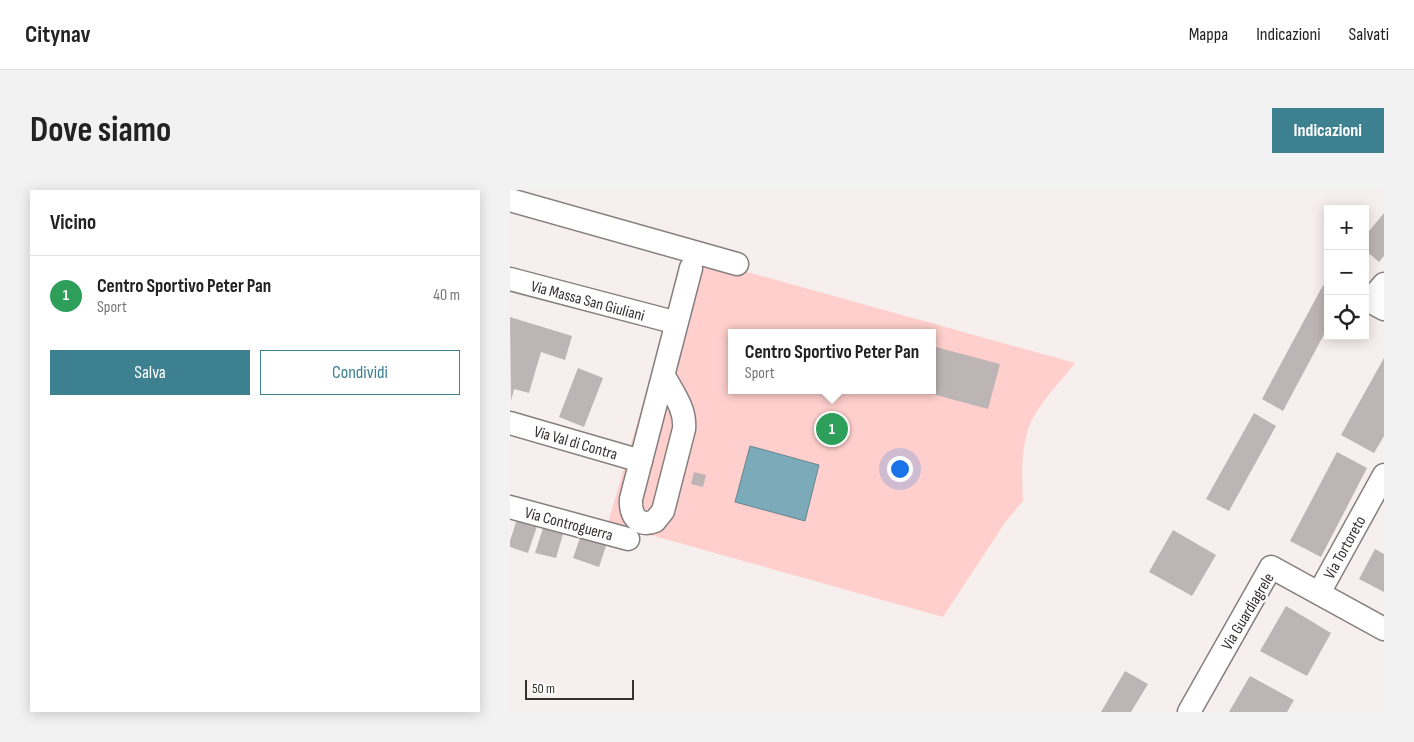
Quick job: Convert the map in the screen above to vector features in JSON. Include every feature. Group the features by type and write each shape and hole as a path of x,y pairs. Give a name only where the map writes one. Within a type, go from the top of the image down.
{"street":[{"path":"510,200 737,264"},
{"path":"664,376 682,409 684,429 663,511 655,521 650,523 637,519 631,509 631,500 691,268"},
{"name":"Via Massa San Giuliani","path":"510,279 666,320"},
{"path":"1376,305 1384,284"},
{"name":"Via Val di Contra","path":"510,423 641,461"},
{"name":"Via Tortoreto","path":"1319,593 1384,475"},
{"name":"Via Controguerra","path":"510,507 628,539"},
{"name":"Via Guardiagrele","path":"1189,712 1271,566 1384,629"}],"shaded area":[{"path":"686,255 1075,363 1043,402 1029,425 1023,457 1023,501 1006,521 943,617 608,523"}],"water":[{"path":"750,446 819,465 805,521 735,502"}],"building":[{"path":"1384,213 1384,256 1379,262 1369,253 1369,231"},
{"path":"1324,285 1324,334 1283,411 1262,399"},
{"path":"510,317 572,336 565,360 541,352 529,393 514,389 511,401"},
{"path":"936,347 1000,364 988,409 932,394 936,394"},
{"path":"1384,358 1384,436 1374,453 1341,435"},
{"path":"578,368 603,378 584,427 559,417"},
{"path":"1254,413 1276,426 1229,511 1206,499"},
{"path":"1337,452 1367,468 1321,557 1290,541"},
{"path":"694,472 706,475 703,487 691,484"},
{"path":"517,519 537,526 528,553 510,547"},
{"path":"543,528 563,534 556,558 535,553"},
{"path":"1173,530 1216,555 1192,596 1149,572"},
{"path":"581,535 607,543 599,567 573,558"},
{"path":"1375,549 1384,554 1384,592 1359,579"},
{"path":"1286,606 1331,633 1307,676 1260,651"},
{"path":"1125,671 1148,684 1131,712 1101,712"},
{"path":"1250,676 1294,700 1287,712 1229,712"}],"place":[{"name":"Centro Sportivo Peter Pan","path":"832,429"}]}
